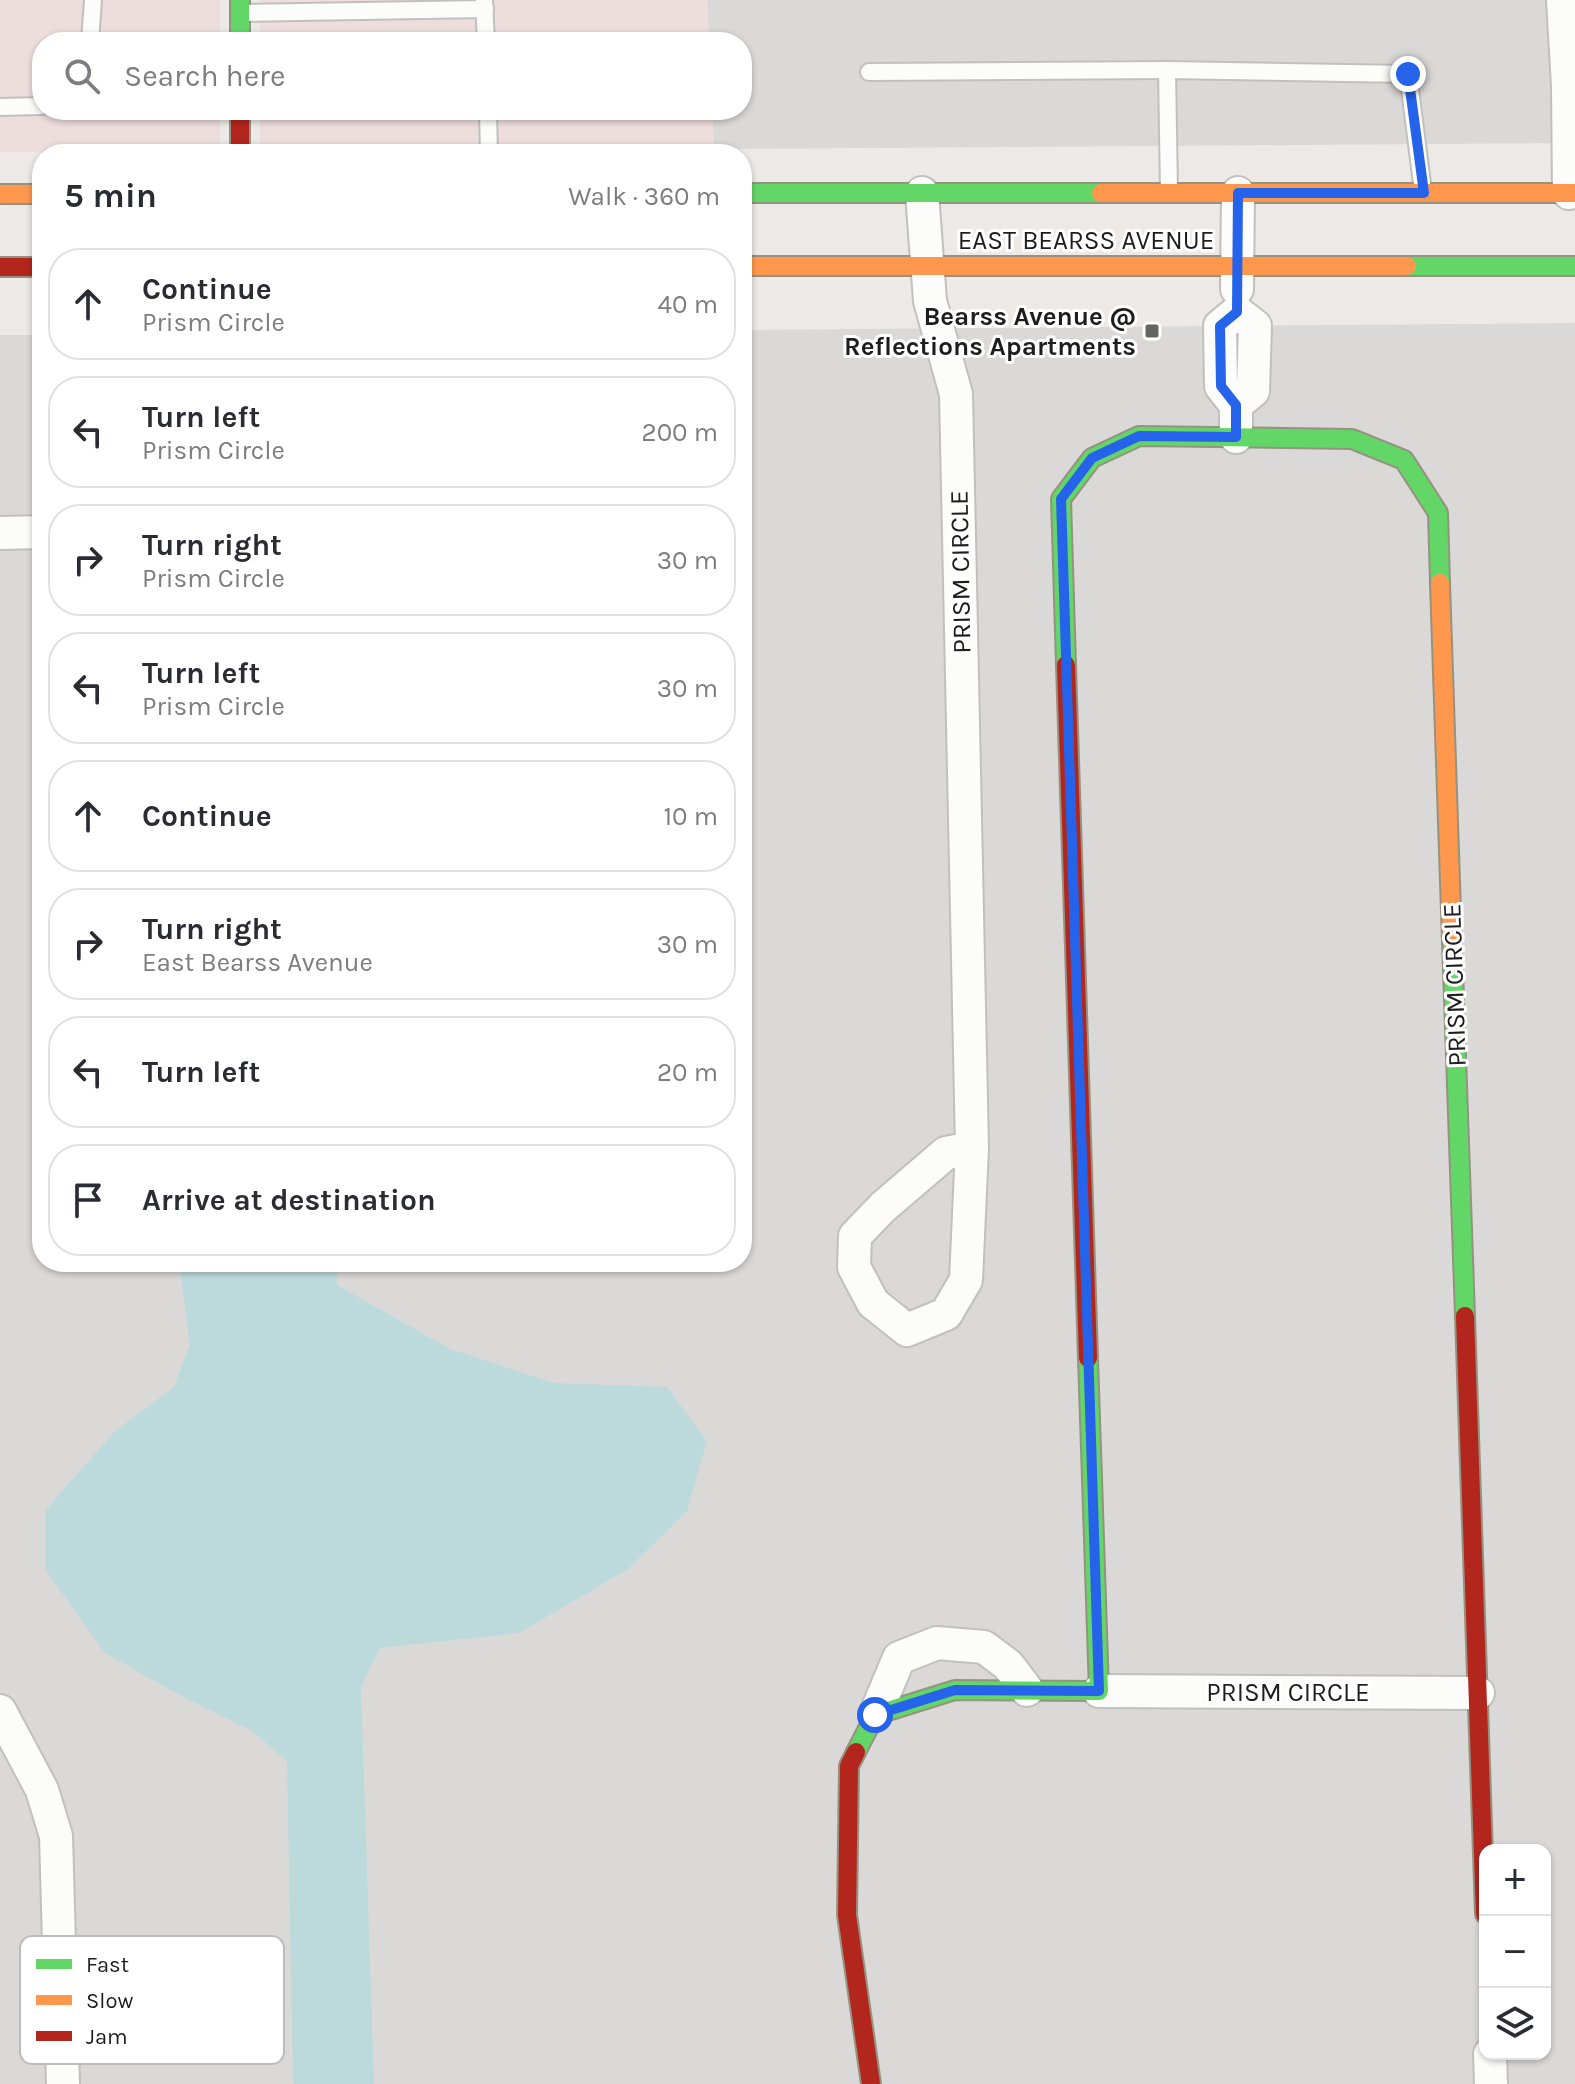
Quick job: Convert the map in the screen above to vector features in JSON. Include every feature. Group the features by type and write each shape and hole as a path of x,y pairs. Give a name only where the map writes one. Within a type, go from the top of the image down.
{"street":[{"path":"1563,0 1572,86 1572,193"},
{"path":"240,6 240,32"},
{"path":"240,120 240,144"},
{"name":"EAST BEARSS AVENUE","path":"752,193 1572,193"},
{"name":"PRISM CIRCLE","path":"922,193 930,301 956,394 972,1148 966,1280 946,1314 907,1330 873,1303 854,1267 855,1236 883,1207 946,1153 972,1148"},
{"path":"1236,437 1236,405 1253,391 1255,326 1237,312 1238,193"},
{"path":"0,194 32,194"},
{"name":"EAST BEARSS AVENUE","path":"752,266 1575,266"},
{"path":"0,267 32,267"},
{"name":"PRISM CIRCLE","path":"1099,1691 1061,499 1092,458 1139,436 1352,439 1404,460 1438,513 1483,1844"},
{"path":"0,533 32,532"},
{"path":"871,2084 847,1915 849,1766 899,1658 937,1643 984,1647 1008,1665 1027,1690"},
{"name":"PRISM CIRCLE","path":"875,1715 955,1690 1478,1693"},
{"path":"0,1711 42,1790 56,1836 59,1936"},
{"path":"1490,2060 1491,2084"},
{"path":"62,2064 63,2084"}],"lane":[{"path":"91,32 93,0"},
{"path":"240,6 484,5 485,32"},
{"path":"1167,70 1169,193"},
{"path":"869,72 1167,70 1408,74 1424,193"},
{"path":"0,107 32,106"},
{"path":"488,120 489,144"}],"shaded area":[{"path":"0,0 220,0 220,32 32,32 32,120 220,120 220,144 32,144 32,152 0,152"},
{"path":"260,0 707,0 709,32 260,32"},
{"path":"707,0 1575,0 1575,143 752,149 752,144 714,144 713,120 752,120 752,32 709,32"},
{"path":"260,120 713,120 714,144 260,144"},
{"path":"1575,323 1575,2084 0,2084 0,335 32,335 32,1272 752,1272 752,330"}],"water":[{"path":"180,1272 336,1272 337,1285 450,1349 554,1383 667,1387 707,1441 687,1511 628,1569 519,1633 380,1648 361,1687 374,2084 293,2084 287,1761 252,1731 105,1653 45,1569 45,1511 114,1432 174,1387 190,1344"}],"traffic: fast":[{"path":"240,0 240,32"},
{"path":"752,193 1101,193"},
{"path":"1407,266 1575,266"},
{"path":"1066,665 1061,499 1092,458 1139,436 1352,439 1404,460 1438,513 1440,583"},
{"path":"1452,941 1465,1316"},
{"path":"856,1752 875,1715 955,1690 1099,1691 1088,1358"}],"traffic: slow":[{"path":"1101,193 1575,193"},
{"path":"0,194 32,194"},
{"path":"752,266 1407,266"},
{"path":"1440,583 1452,941"}],"traffic: jam":[{"path":"240,120 240,144"},
{"path":"0,267 32,267"},
{"path":"1066,665 1088,1358"},
{"path":"1465,1316 1483,1844"},
{"path":"856,1752 849,1766 847,1915 871,2084"}],"place":[{"name":"Bearss Avenue @ Reflections Apartments","path":"1152,331"}],"route":[{"path":"875,1715 955,1690 1099,1691 1061,499 1092,458 1139,436 1236,437 1236,405 1221,386 1220,326 1237,312 1238,193 1424,193 1408,74"}]}
